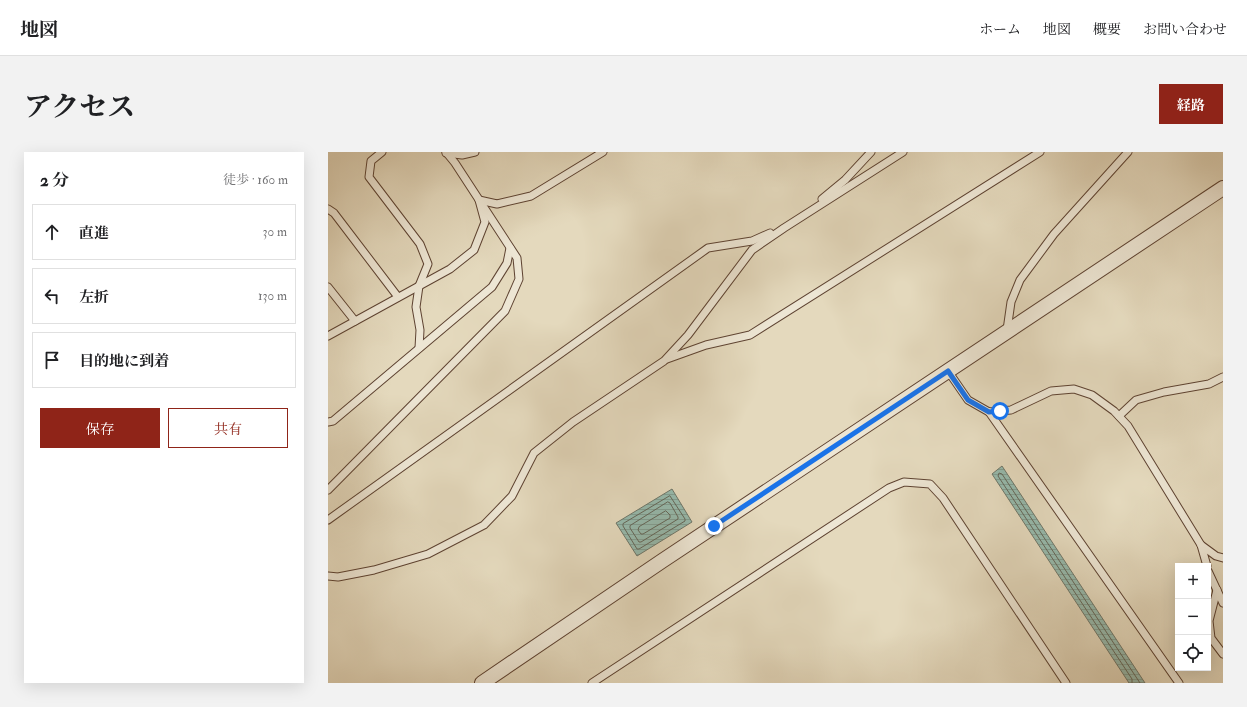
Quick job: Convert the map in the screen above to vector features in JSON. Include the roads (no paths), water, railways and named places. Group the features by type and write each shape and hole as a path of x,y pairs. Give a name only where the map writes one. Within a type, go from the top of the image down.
{"street":[{"path":"482,683 1223,188"}],"lane":[{"path":"382,152 371,161 369,177 420,244 428,264 419,286 416,307 420,330 419,348"},
{"path":"446,152 462,155 475,152"},
{"path":"328,490 505,311 519,279 517,258 446,152"},
{"path":"479,200 497,204 531,196 603,152"},
{"path":"328,520 708,248 752,241 784,228 845,180 871,152"},
{"path":"328,576 338,577 374,570 428,554 484,525 512,496 534,453 573,422 665,360 688,335 752,250 903,152"},
{"path":"665,360 706,345 750,335 1040,152"},
{"path":"1007,332 1011,302 1020,280 1054,234 1128,152"},
{"path":"328,336 450,269 474,250 485,222 479,200"},
{"path":"328,209 334,213 398,297"},
{"path":"328,422 332,421 492,287 507,263 510,248"},
{"path":"328,287 355,321"},
{"path":"948,371 968,400 989,412 1179,683"},
{"path":"1119,416 1136,400 1164,392 1209,384 1223,377"},
{"path":"989,412 1011,410 1051,391 1074,389 1092,395 1119,416 1128,426 1201,545 1206,563"},
{"path":"592,683 889,488 904,482 930,484 944,498 1066,683"},
{"path":"1201,545 1216,556 1223,558"},
{"path":"1211,577 1223,603"},
{"path":"1217,590 1209,621 1211,638 1223,654"}],"water":[{"path":"1002,466 1145,683 1129,683 992,474"},
{"path":"672,489 692,522 637,556 616,523"}]}
